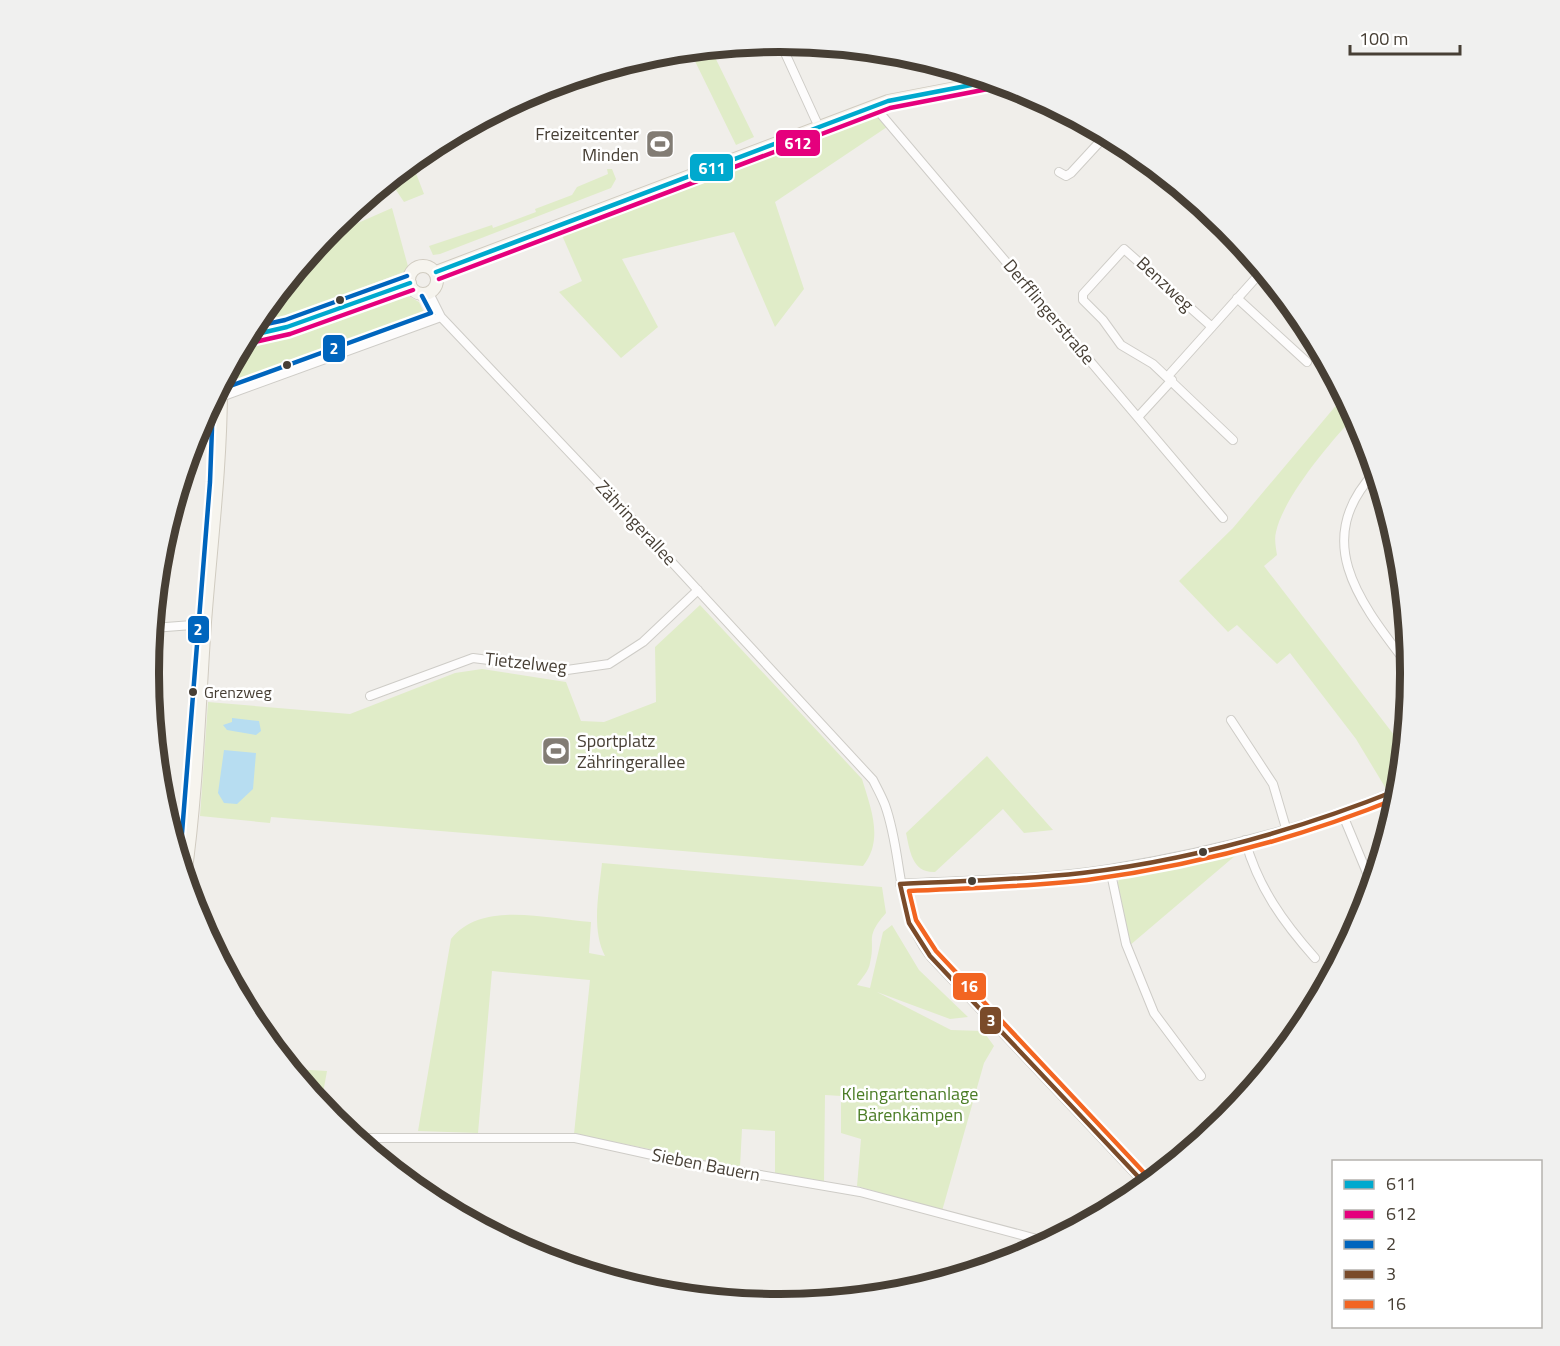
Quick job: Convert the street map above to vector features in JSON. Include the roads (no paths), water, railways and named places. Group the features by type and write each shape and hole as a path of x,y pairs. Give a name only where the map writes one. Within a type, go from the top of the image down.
{"main road":[{"path":"436,272 818,125 920,93 975,84"},
{"path":"419,266 429,266 436,272 437,284 429,293 417,292 410,283 410,274 419,266"},
{"path":"261,333 287,327 410,283"},
{"path":"187,856 220,447 221,404"}],"street":[{"path":"785,52 818,125"},
{"name":"Derfflingerstraße","path":"874,106 1223,518"},
{"path":"1059,172 1066,176 1071,173 1100,142"},
{"name":"Benzweg","path":"1170,378 1148,360 1121,345 1099,314 1083,300 1083,294 1119,251 1124,249 1129,251 1212,327"},
{"path":"1138,417 1257,276"},
{"name":"Zähringerallee","path":"429,293 441,317 873,780 885,806 909,923 917,939 930,956 1140,1178"},
{"path":"1237,298 1307,362"},
{"path":"228,390 441,317"},
{"path":"1170,378 1233,440"},
{"path":"1369,478 1346,520 1344,559 1368,612 1400,654"},
{"name":"Tietzelweg","path":"370,696 473,658 567,670 609,664 643,642 698,590"},
{"path":"161,627 205,624"},
{"path":"1232,720 1273,784 1286,828"},
{"path":"900,884 1009,879 1110,869 1245,840 1342,813 1389,794"},
{"path":"1342,813 1367,873"},
{"path":"178,821 191,824"},
{"path":"1245,840 1257,877 1269,900 1284,923 1315,958"},
{"path":"1110,869 1128,949 1154,1013 1201,1076"},
{"name":"Sieben Bauern","path":"369,1138 575,1138 694,1164 860,1192 1035,1238"}],"water":[{"path":"232,718 259,721 261,731 256,735 227,730 223,725 232,722"},
{"path":"224,750 256,753 253,789 237,804 224,803 218,793"}],"place":[{"name":"Freizeitcenter Minden","path":"660,144"},
{"name":"Grenzweg","path":"193,692"},
{"name":"Sportplatz Zähringerallee","path":"556,751"}],"park label":[{"name":"Kleingartenanlage Bärenkämpen","path":"910,1104"}]}
